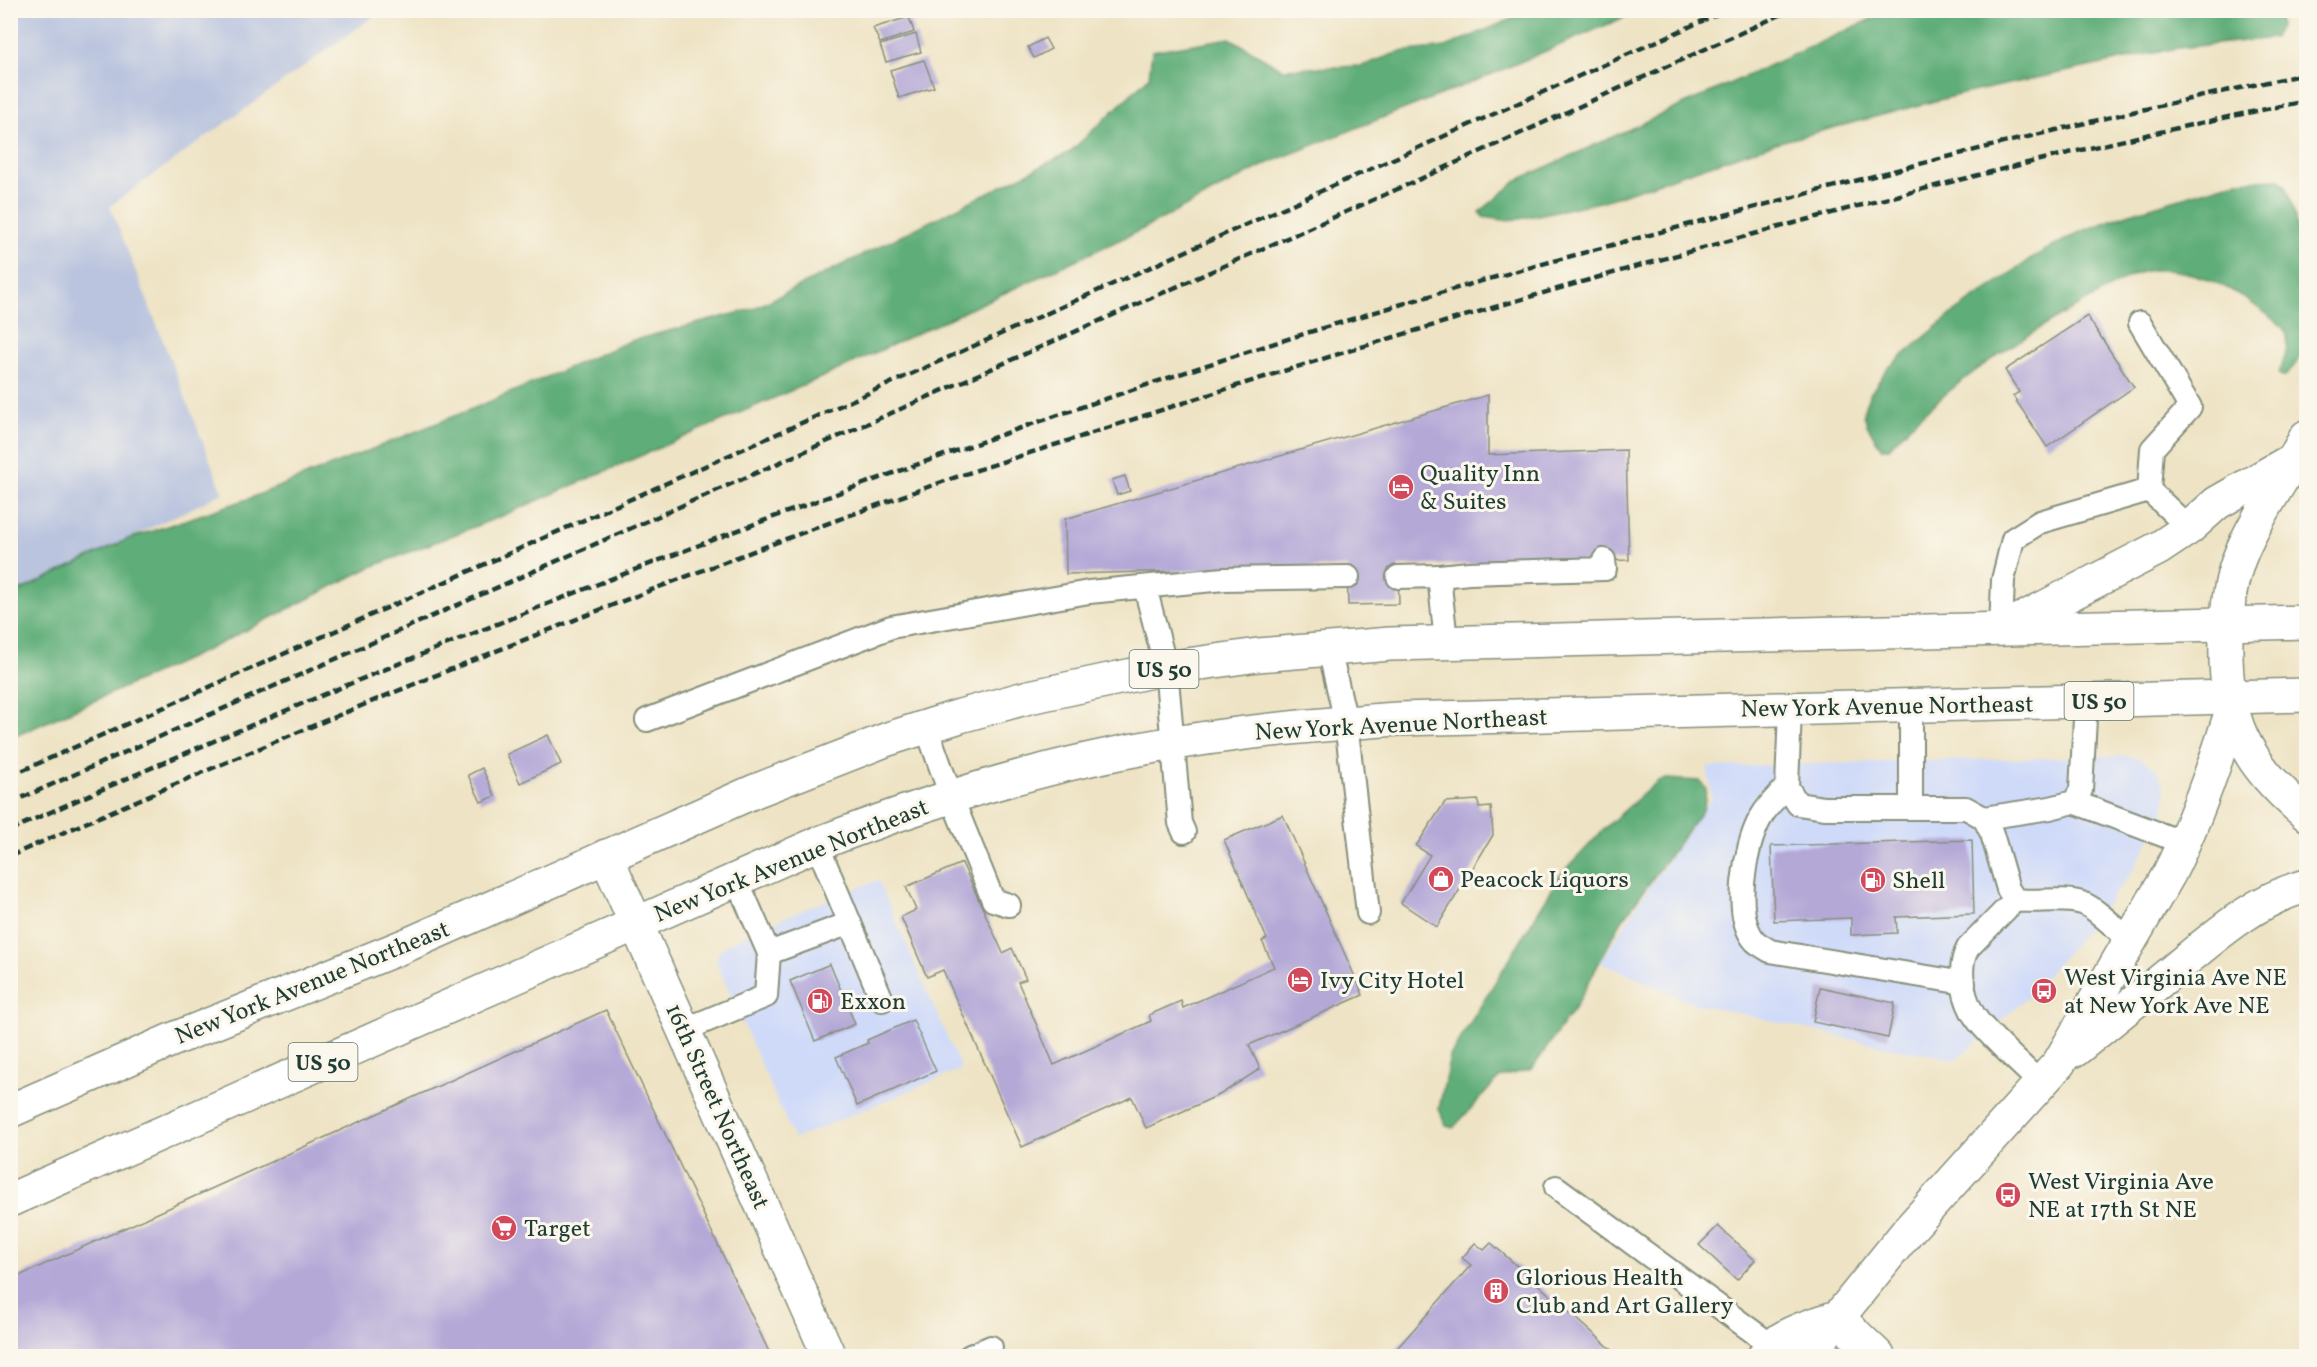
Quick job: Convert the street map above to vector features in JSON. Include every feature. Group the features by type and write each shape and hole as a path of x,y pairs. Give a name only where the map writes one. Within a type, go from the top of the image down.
{"main road":[{"path":"2001,630 2134,562 2189,528 2217,503 2303,450"},
{"path":"2050,1073 2130,941 2184,843 2202,801 2230,705 2227,625 2230,586 2243,548 2303,450"},
{"name":"New York Avenue Northeast","path":"10,1111 169,1041 399,948 823,762 926,726 1029,697 1166,668 1329,648 1446,641 2307,622"},
{"name":"New York Avenue Northeast","path":"10,1200 817,844 886,817 951,796 1096,758 1173,743 1346,722 2086,701 2230,705 2307,696"},
{"path":"2230,705 2245,745 2255,760 2281,791 2307,814"},
{"name":"16th Street Northeast","path":"606,856 829,1356"},
{"path":"1806,1356 1907,1232 2050,1073 2226,927 2268,902 2307,886"},
{"path":"1767,1351 1786,1335 1837,1317"},
{"path":"1837,1317 1878,1356"}],"lane":[{"path":"2140,323 2190,407 2152,449 2149,490"},
{"path":"2149,490 2189,528"},
{"path":"2001,630 2003,580 2013,539 2040,522 2149,490"},
{"path":"1398,577 1605,569 1604,560"},
{"path":"1439,576 1446,641"},
{"path":"647,720 891,627 1089,592 1224,579 1348,577"},
{"path":"1144,587 1166,668 1180,823 1184,832"},
{"path":"1329,648 1346,722 1368,914"},
{"path":"2074,802 2081,790 2086,701"},
{"path":"1911,705 1911,807"},
{"path":"1790,709 1787,788 1798,804 1824,808 1966,808 1984,818 1992,834 2007,889 2015,900 2084,903 2130,941"},
{"path":"926,726 951,796 993,900 1010,905"},
{"path":"1787,788 1773,799 1759,821 1746,856 1745,921 1754,941 1770,951 1964,983"},
{"path":"1984,818 2074,802 2184,843"},
{"path":"817,844 882,1000"},
{"path":"684,1030 766,996 769,954 736,878"},
{"path":"2015,900 1968,948 1963,957 1964,992 1978,1021 2050,1073"},
{"path":"769,954 850,923"},
{"path":"1556,1187 1767,1351"},
{"path":"970,1356 991,1347"}],"shaded area":[{"path":"11,11 381,11 110,206 223,493 11,595"},
{"path":"2119,756 2138,758 2156,768 2166,791 2164,815 2132,872 2074,945 2027,998 1957,1059 1886,1047 1689,1002 1601,962 1646,892 1712,798 1707,767"},
{"path":"878,880 961,1069 794,1139 716,962 719,952 728,944 788,916"}],"green space":[{"path":"1891,10 2279,10 2280,26 2274,38 2177,48 1958,95 1772,144 1604,201 1519,219 1503,220 1483,217 1480,212 1518,180"},
{"path":"1530,11 1639,11 1483,78 1268,163 1143,229 827,375 502,516 371,567 205,651 11,738 11,595 128,539 248,499 477,407 630,341 753,309 1070,152 1149,77 1152,51 1230,38 1282,69 1362,66 1399,52 1446,47"},
{"path":"2278,179 2287,189 2292,204 2303,265 2307,306 2304,347 2293,368 2284,377 2279,374 2287,348 2286,333 2276,321 2243,297 2206,278 2166,270 2145,271 2122,280 1985,364 1935,403 1889,448 1881,448 1867,425 1864,415 1870,394 1887,369 1952,314 2037,255 2080,232 2127,214 2237,181"},
{"path":"1667,779 1700,781 1706,789 1704,808 1621,922 1577,1004 1532,1069 1500,1077 1453,1128 1446,1126 1439,1109 1450,1056 1560,876 1608,825 1658,781"}],"building":[{"path":"909,17 914,32 880,43 873,28"},
{"path":"916,34 921,52 886,62 880,45"},
{"path":"1045,38 1051,49 1034,58 1028,47"},
{"path":"924,60 934,87 899,98 890,70"},
{"path":"2087,316 2134,387 2047,447 2013,396 2019,392 2005,370"},
{"name":"Quality Inn & Suites","path":"1488,395 1488,455 1626,450 1629,560 1398,566 1399,604 1348,605 1347,567 1066,574 1065,519"},
{"path":"1125,476 1130,491 1117,495 1112,480"},
{"path":"548,735 561,764 520,783 507,754"},
{"path":"482,768 495,796 481,802 468,775"},
{"name":"Peacock Liquors","path":"1478,800 1479,808 1491,807 1493,835 1437,927 1401,903 1430,855 1416,846 1445,802"},
{"name":"Ivy City Hotel","path":"1283,815 1363,995 1249,1045 1260,1069 1221,1094 1146,1128 1132,1097 1022,1147 943,970 927,977 901,917 916,910 906,887 962,863 1003,953 1012,948 1026,979 1018,982 1054,1065 1151,1021 1149,1015 1181,1001 1183,1008 1274,967 1262,941 1267,939 1224,840"},
{"name":"Shell","path":"1972,840 1974,914 1896,917 1897,933 1851,935 1851,918 1774,921 1771,846"},
{"path":"830,964 855,1024 815,1041 790,981"},
{"path":"1820,987 1895,1003 1888,1038 1813,1022"},
{"path":"606,1010 771,1356 10,1356 10,1280"},
{"path":"913,1020 936,1071 857,1106 836,1057 868,1043 867,1040"},
{"path":"1718,1226 1755,1260 1737,1280 1699,1245"},
{"name":"Glorious Health Club and Art Gallery","path":"1475,1243 1484,1250 1491,1243 1619,1356 1390,1356 1471,1265 1462,1258"}],"railway":[{"path":"10,776 1727,10"},
{"path":"10,803 1418,180 1791,10"},
{"path":"10,830 315,698 622,574 933,459 1247,352 1384,309 1659,232 1988,147 2306,74"},
{"path":"10,856 350,710 579,618 809,530 985,467 1434,325 1645,264 1974,176 2140,136 2306,101"}],"place":[{"name":"Quality Inn & Suites","path":"1401,487"},
{"name":"Peacock Liquors","path":"1441,879"},
{"name":"Shell","path":"1873,880"},
{"name":"Ivy City Hotel","path":"1300,980"},
{"name":"West Virginia Ave NE at New York Ave NE","path":"2044,991"},
{"name":"Exxon","path":"820,1001"},
{"name":"West Virginia Ave NE at 17th St NE","path":"2008,1195"},
{"name":"Target","path":"504,1228"},
{"name":"Glorious Health Club and Art Gallery","path":"1496,1291"}]}
